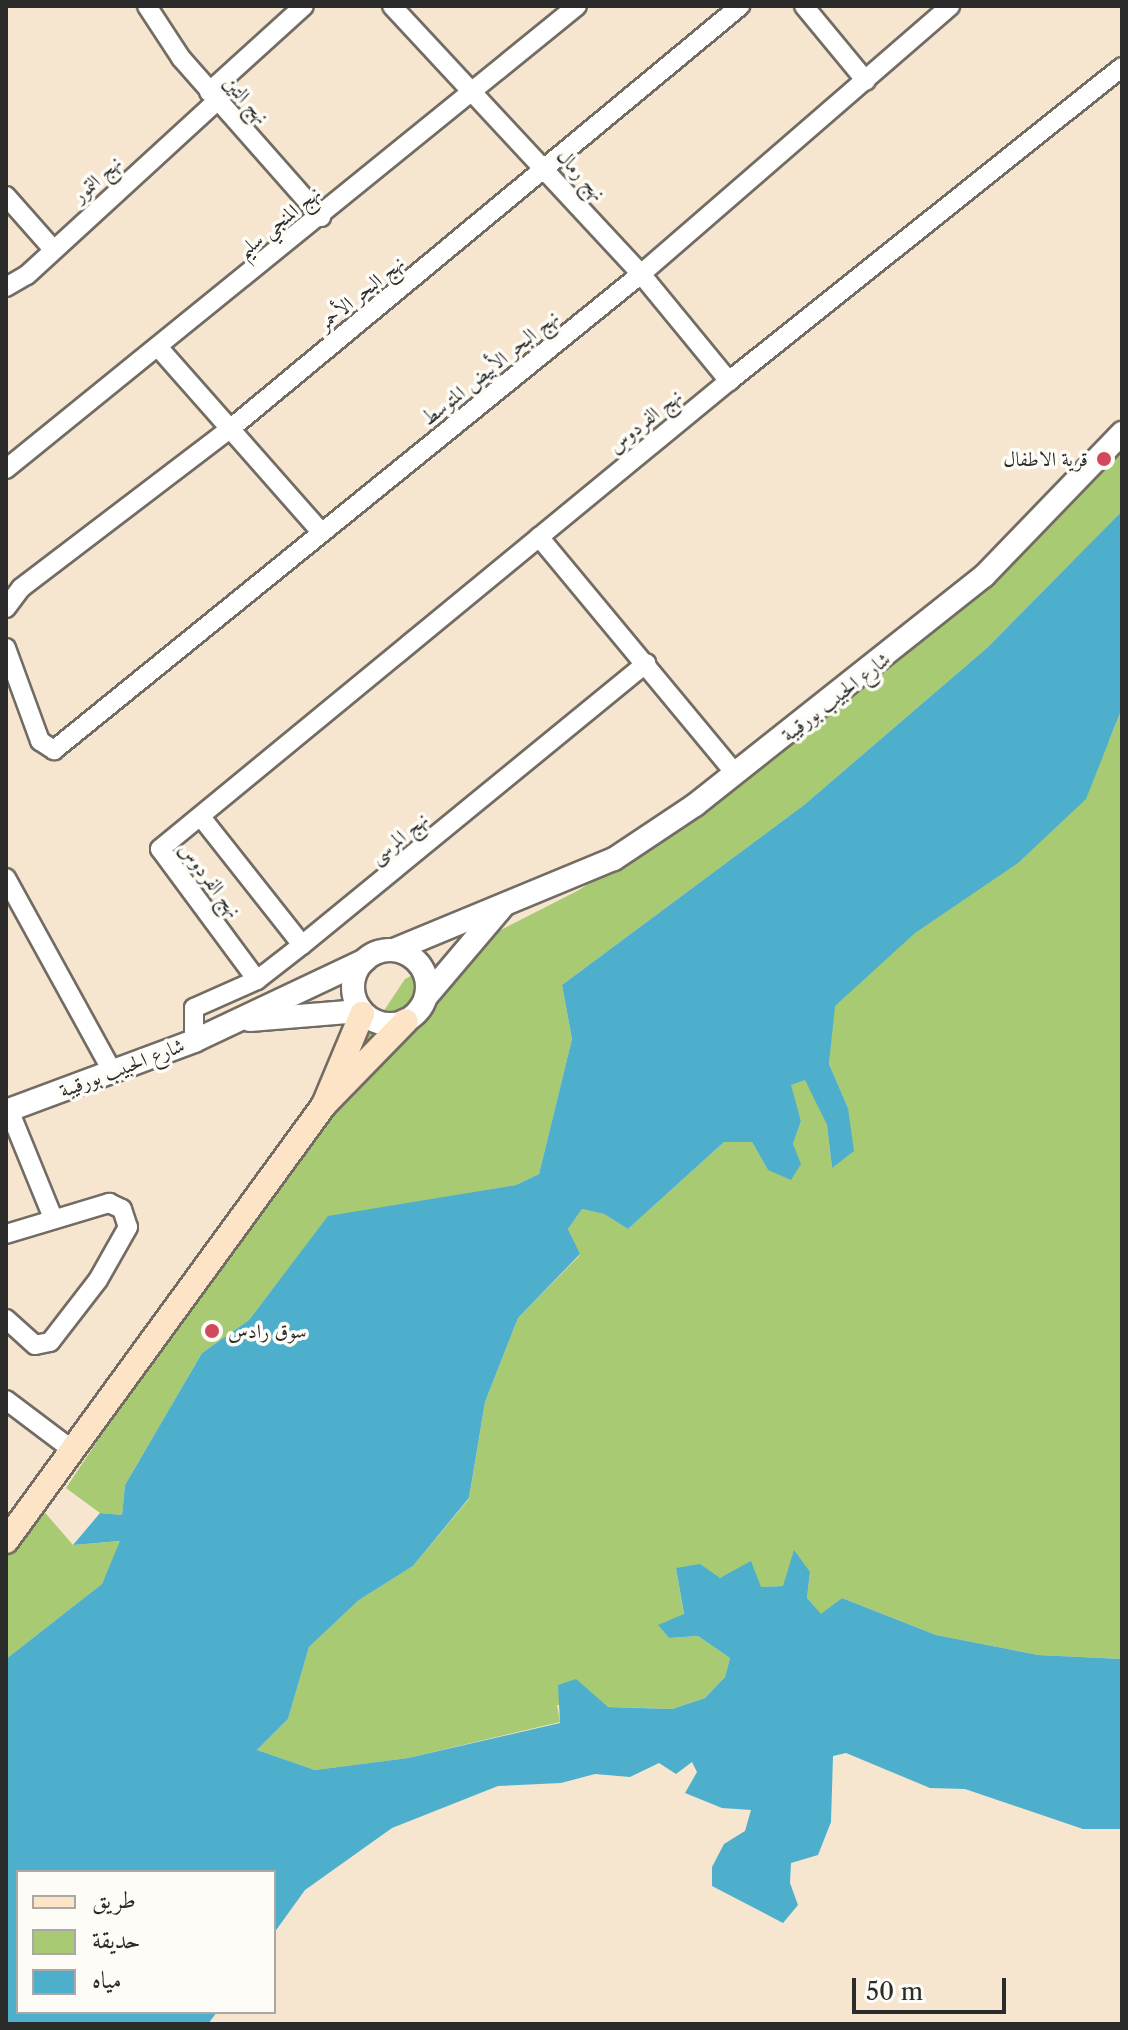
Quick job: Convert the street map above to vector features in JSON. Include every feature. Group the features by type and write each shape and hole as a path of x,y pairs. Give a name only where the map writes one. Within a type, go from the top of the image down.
{"main road":[{"path":"324,1105 361,1012"},
{"path":"6,1541 324,1105 406,1021"}],"street":[{"name":"نهج التين","path":"147,6 213,97 321,217"},
{"name":"نهج التمور","path":"6,287 27,275 304,6"},
{"name":"نهج رمال","path":"392,6 475,89 641,274 729,381"},
{"name":"نهج البحر الأحمر","path":"6,608 21,588 230,429 740,6"},
{"path":"804,6 866,81"},
{"name":"نهج البحر الأبيض المتوسط","path":"6,648 47,749 58,747 641,274 950,6"},
{"name":"نهج المنجي سليم","path":"6,469 321,217 566,9"},
{"name":"نهج الفردوس","path":"257,980 160,849 729,381 1122,67"},
{"path":"6,196 52,248"},
{"path":"158,347 321,532"},
{"name":"شارع الحبيب بورقيبة","path":"394,950 614,859 736,774 984,576 1122,433"},
{"path":"539,537 736,774"},
{"name":"نهج المرسى","path":"194,1041 194,1008 257,980 646,663"},
{"name":"نهج الفردوس","path":"201,817 302,945"},
{"path":"6,878 113,1073"},
{"name":"شارع الحبيب بورقيبة","path":"426,997 507,901"},
{"path":"394,950 421,966 426,997 406,1021 384,1024 361,1012 352,986 365,960 394,950"},
{"name":"شارع الحبيب بورقيبة","path":"8,1110 194,1041 365,960"},
{"name":"شارع الحبيب بورقيبة","path":"237,1021 361,1012"},
{"path":"8,1110 53,1218"},
{"path":"6,1234 53,1218 117,1203 127,1218 127,1236 50,1342 35,1345 6,1319"},
{"path":"6,1400 71,1449"}],"green space":[{"path":"1122,447 1122,511 988,647 804,805 562,985 572,1039 539,1174 516,1185 328,1217 249,1320 202,1353 125,1485 122,1515 100,1513 66,1488 405,979 579,890 770,763 988,584"},
{"path":"1122,708 1122,1659 1038,1655 936,1635 842,1598 821,1615 807,1598 810,1572 784,1586 761,1587 734,1572 720,1578 676,1568 684,1615 659,1626 669,1638 698,1636 730,1658 725,1677 705,1698 672,1709 557,1705 560,1722 408,1758 315,1770 257,1750 288,1719 309,1647 359,1600 413,1566 469,1499 485,1402 518,1318 580,1255 568,1229 582,1209 604,1214 628,1229 724,1142 752,1142 768,1170 793,1144 801,1121 790,1085 806,1079 827,1125 832,1168 848,1108 829,1064 834,1006 1109,741"},
{"path":"41,1508 73,1545 121,1541 102,1584 6,1659 6,1557"}],"water":[{"path":"1122,511 1122,708 1086,799 1018,863 915,933 835,1006 829,1064 848,1108 854,1151 832,1168 827,1125 805,1080 791,1085 801,1121 793,1144 801,1164 791,1180 768,1170 752,1142 724,1142 628,1229 604,1214 582,1209 568,1229 580,1254 518,1318 485,1402 469,1498 413,1566 359,1600 309,1647 288,1719 257,1750 315,1770 408,1758 560,1723 558,1685 576,1679 608,1707 672,1709 705,1698 725,1677 730,1658 698,1636 669,1638 658,1625 684,1614 676,1568 700,1564 720,1578 751,1561 761,1587 783,1586 794,1550 810,1572 807,1598 821,1614 842,1598 936,1635 1038,1655 1122,1659 1122,1829 1083,1829 965,1789 930,1788 846,1753 833,1756 831,1822 818,1855 791,1863 790,1883 798,1905 783,1923 712,1886 712,1867 724,1844 745,1831 751,1810 722,1808 685,1793 697,1772 692,1762 676,1774 659,1763 630,1777 595,1774 561,1783 498,1786 392,1828 305,1890 276,1930 276,1870 16,1870 16,2014 216,2014 208,2024 6,2024 6,1659 102,1584 120,1541 73,1545 100,1513 122,1515 125,1485 202,1353 249,1320 328,1216 516,1185 539,1174 572,1039 562,985 804,805 988,647"}],"place":[{"name":"قرية الاطفال","path":"1104,459"},
{"name":"سوق رادس","path":"212,1331"}]}
